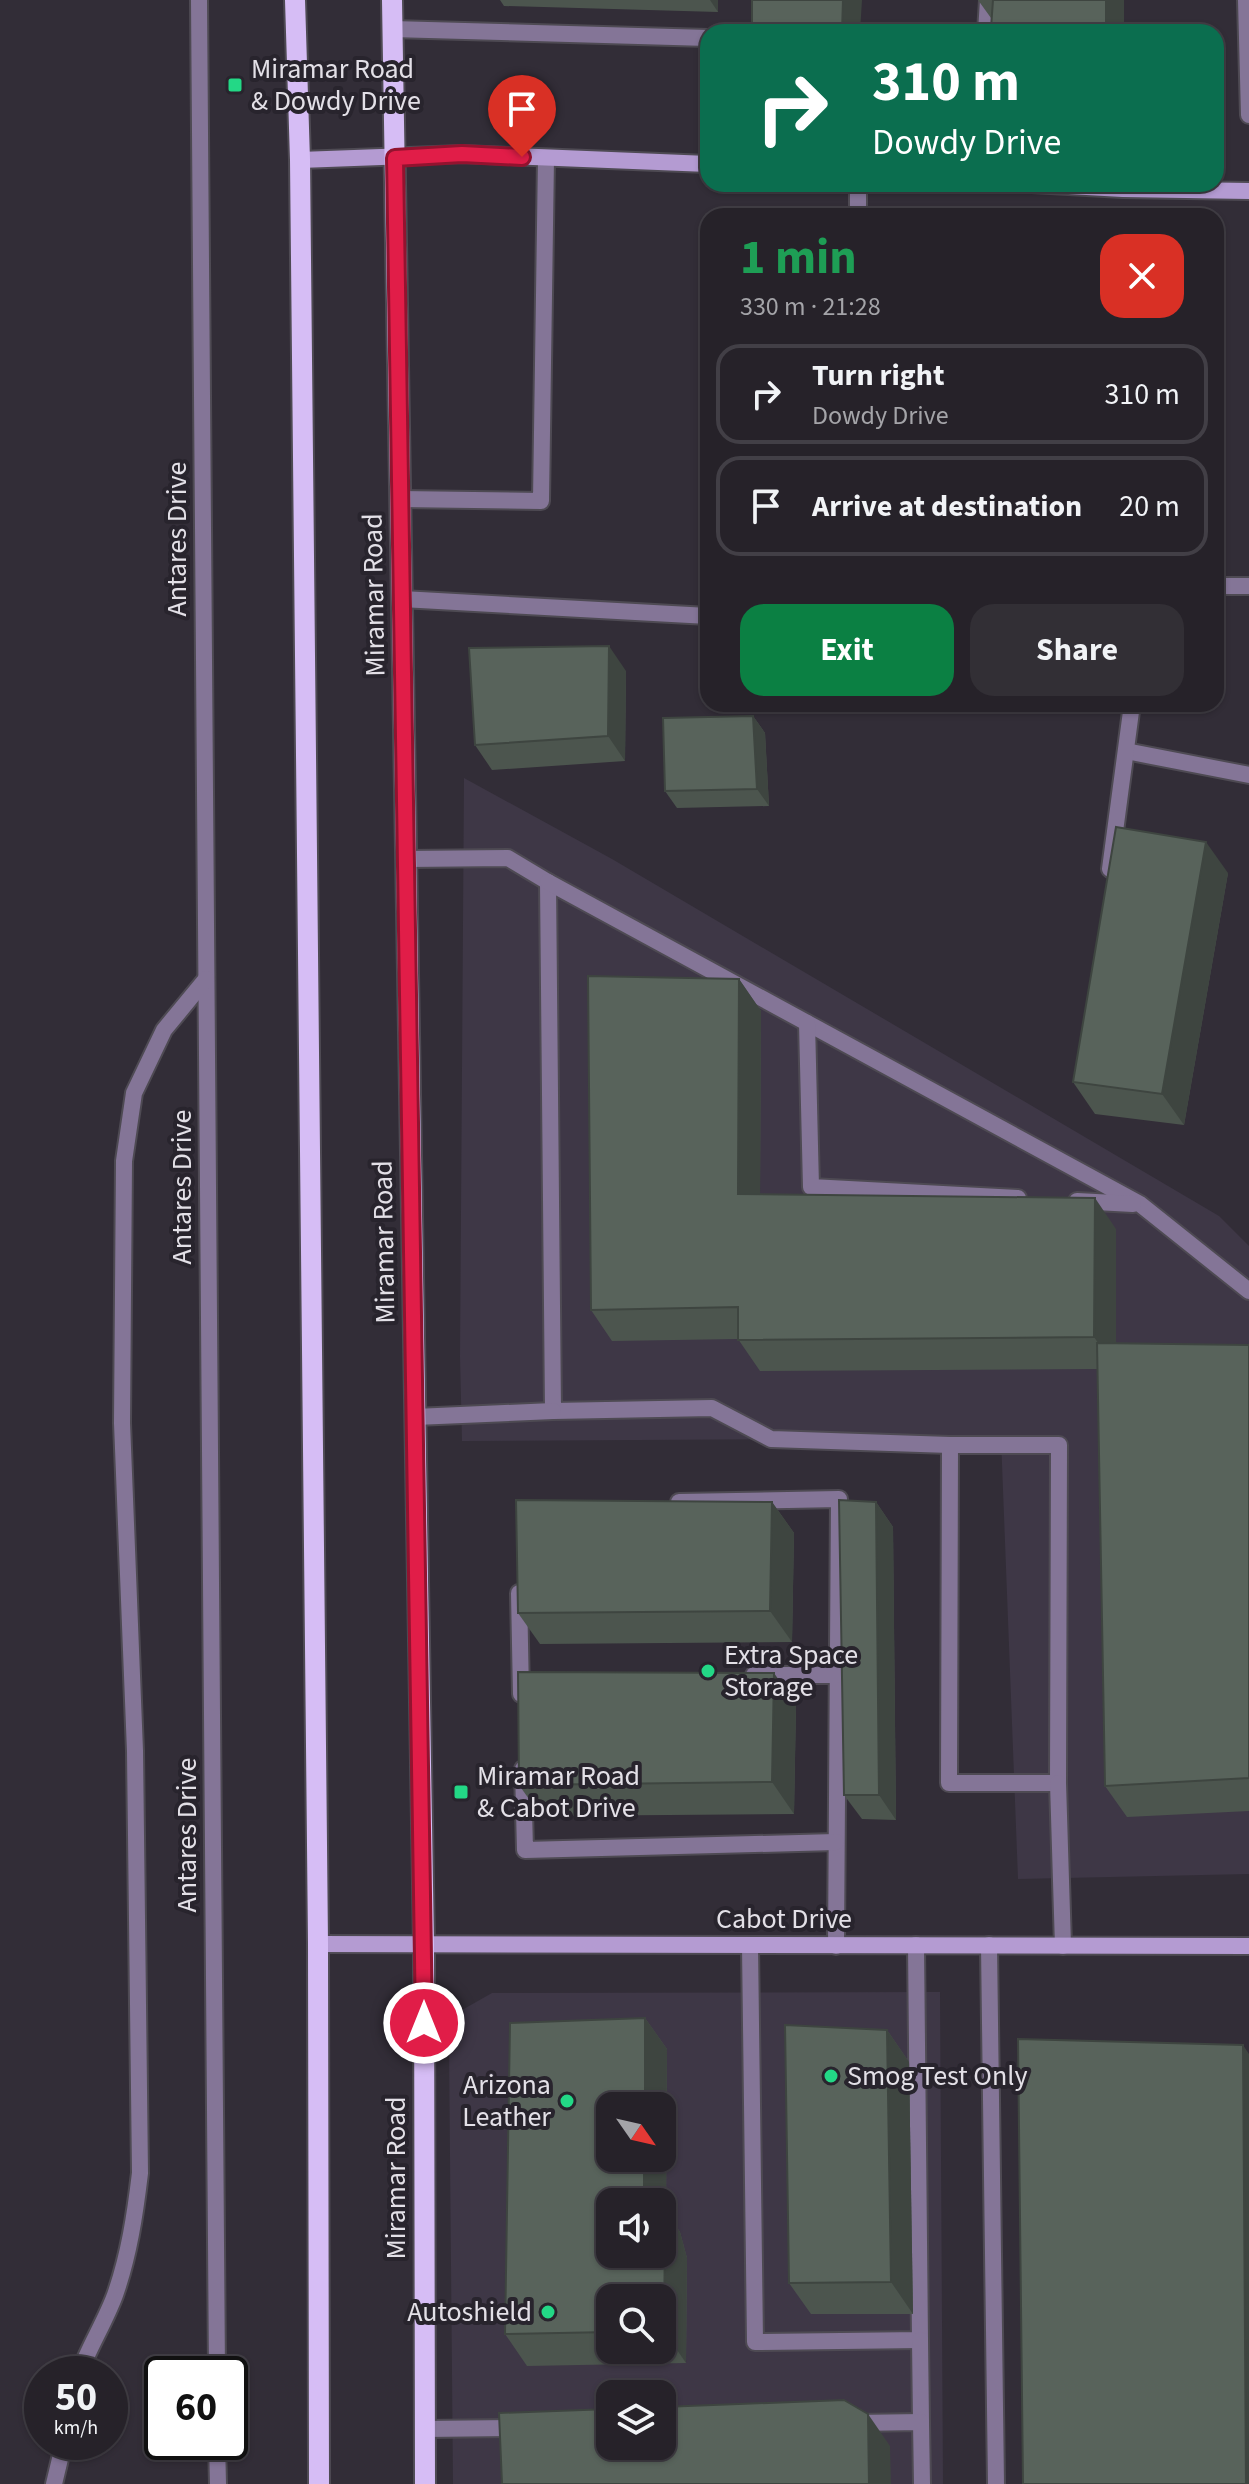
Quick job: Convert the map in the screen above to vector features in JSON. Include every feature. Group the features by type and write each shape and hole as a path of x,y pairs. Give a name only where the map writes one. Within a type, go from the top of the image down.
{"main road":[{"path":"295,0 300,160 318,1944 319,2484"},
{"name":"Miramar Road","path":"392,0 424,1945 425,2484"}],"street":[{"path":"300,160 462,154 700,164"},
{"path":"1224,190 1249,191"},
{"name":"Cabot Drive","path":"318,1944 1249,1946"}],"lane":[{"name":"Antares Drive","path":"199,0 217,2356"},
{"path":"986,24 988,0"},
{"path":"1246,0 1249,115"},
{"path":"392,29 700,38"},
{"path":"400,499 541,501 546,158"},
{"path":"1224,586 1249,586"},
{"path":"402,599 700,616"},
{"path":"1109,878 1131,712"},
{"path":"1126,751 1249,775"},
{"path":"406,859 508,858 1140,1204 1249,1291"},
{"path":"548,882 553,1411"},
{"path":"86,2356 114,2297 132,2235 140,2173 135,1751 122,1423 124,1161 134,1093 164,1030 206,979"},
{"path":"807,1023 811,1187 1030,1198"},
{"path":"1061,1200 1140,1204"},
{"path":"415,1417 712,1408 771,1439 1059,1445 1058,1783 1063,1946"},
{"path":"950,1445 949,1783 1058,1783"},
{"path":"670,1502 839,1499 836,1946"},
{"path":"518,1582 528,1676 521,1707"},
{"path":"742,1675 837,1675"},
{"path":"523,1755 525,1850 836,1842"},
{"path":"750,1945 755,2342 920,2340"},
{"path":"916,1945 922,2484"},
{"path":"989,1945 996,2484"},
{"path":"845,2423 921,2422"},
{"path":"425,2429 537,2427"},
{"path":"54,2484 60,2460"},
{"path":"217,2460 218,2484"}],"shaded area":[{"path":"464,778 612,859 1219,1216 1249,1246 1249,1874 1018,1879 1001,1438 462,1441"},
{"path":"940,1992 943,2484 453,2484 449,2047 462,2010 492,1993"}],"building":[{"path":"752,0 843,0 842,24 752,24"},
{"path":"993,0 1106,0 1106,24 991,24"},
{"path":"609,646 608,736 475,745 469,648"},
{"path":"753,716 757,789 665,791 663,718"},
{"path":"1116,827 1206,842 1162,1094 1073,1082"},
{"path":"588,976 739,979 738,1194 1095,1198 1094,1337 738,1340 738,1307 591,1310"},
{"path":"1097,1343 1249,1345 1249,1778 1105,1786"},
{"path":"516,1500 772,1502 770,1611 518,1613"},
{"path":"839,1500 876,1502 879,1795 844,1795"},
{"path":"518,1672 774,1673 772,1782 519,1785"},
{"path":"645,2018 645,2092 596,2092 596,2172 644,2172 644,2188 596,2188 596,2268 665,2268 664,2284 596,2284 596,2332 505,2334 510,2023"},
{"path":"785,2025 887,2030 891,2282 789,2283"},
{"path":"1018,2039 1243,2045 1246,2484 1023,2484"},
{"path":"844,2400 868,2414 869,2484 502,2484 499,2413 596,2410 596,2460 676,2460 676,2406"}],"place":[{"name":"Miramar Road & Dowdy Drive","path":"235,85"},
{"name":"Extra Space Storage","path":"708,1671"},
{"name":"Miramar Road & Cabot Drive","path":"461,1792"},
{"name":"Smog Test Only","path":"831,2076"},
{"name":"Arizona Leather","path":"567,2101"},
{"name":"Autoshield","path":"548,2312"}],"route":[{"path":"424,2023 395,158 462,154 522,157"}]}
